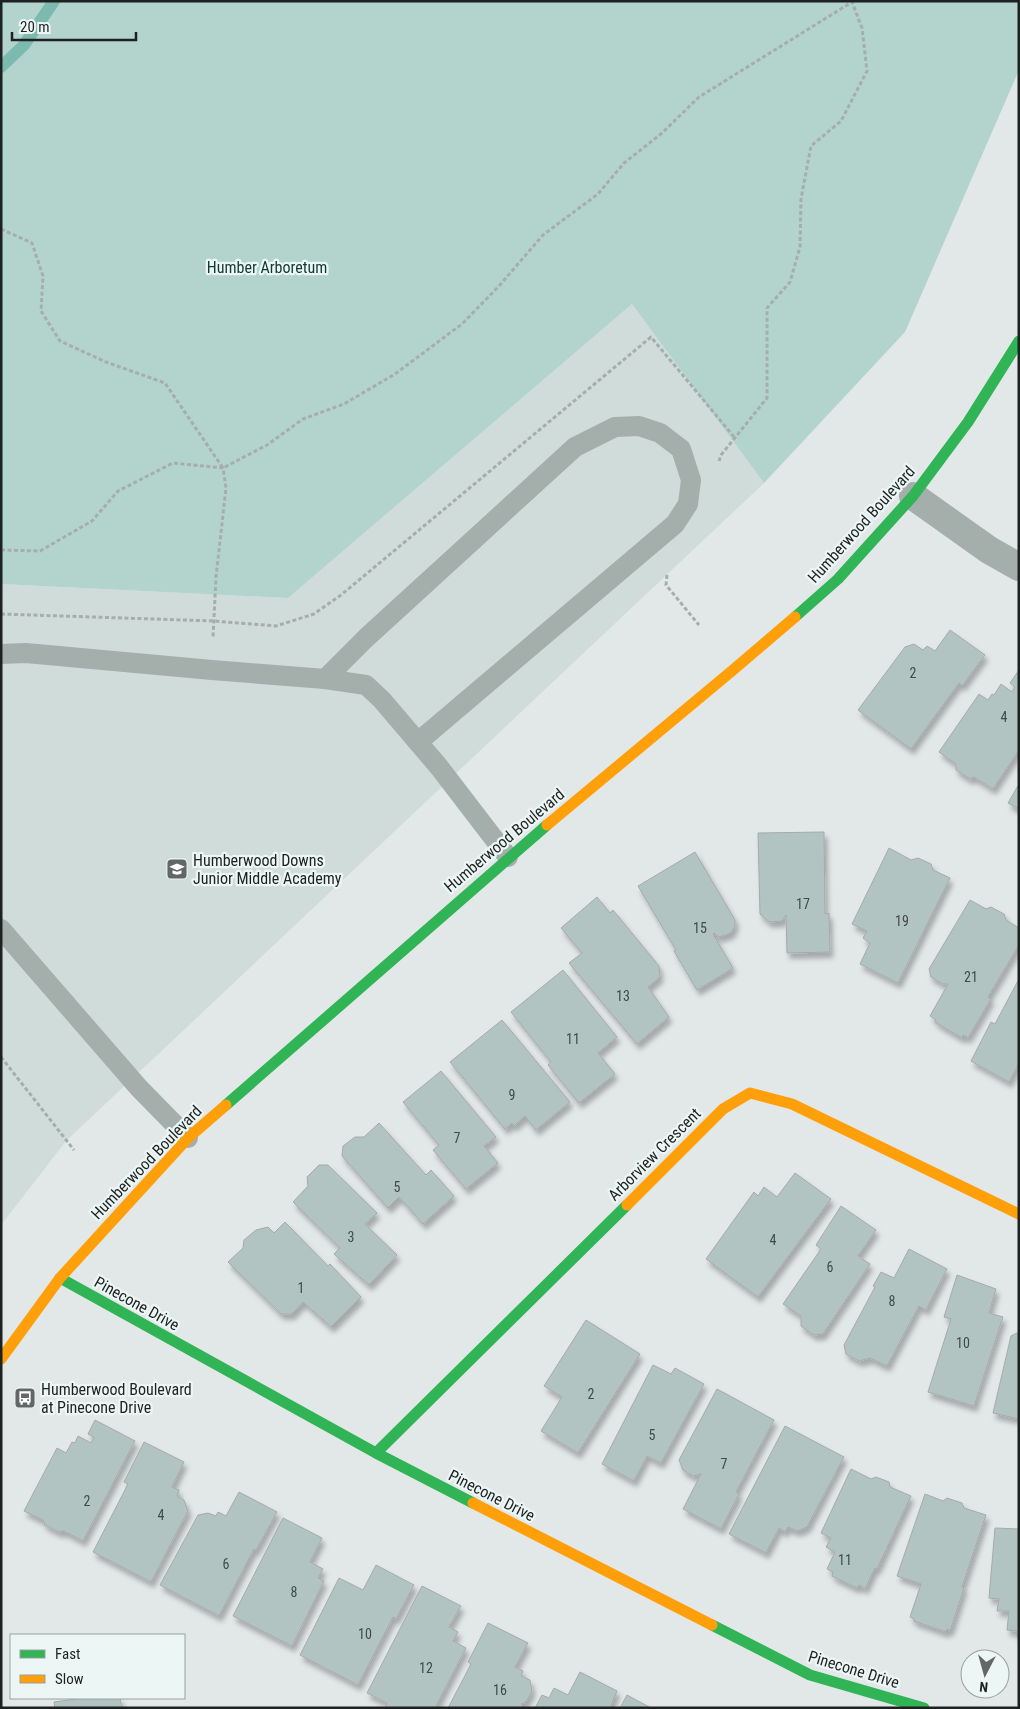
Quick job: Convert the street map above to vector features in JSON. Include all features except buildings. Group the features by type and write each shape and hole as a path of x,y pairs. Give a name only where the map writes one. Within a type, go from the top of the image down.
{"street":[{"name":"Humberwood Boulevard","path":"1,1359 60,1278 188,1138 508,857 733,670 838,579 913,496 968,422 1019,341"},
{"path":"913,496 989,550 1019,567"},
{"name":"Arborview Crescent","path":"376,1453 723,1109 750,1093 792,1104 1019,1214"},
{"name":"Pinecone Drive","path":"60,1278 376,1453 810,1675 924,1708"}],"lane":[{"path":"325,679 366,638 575,447 615,427 639,426 660,433 681,450 692,480 688,504 675,524 418,742"},
{"path":"1,654 26,653 325,679 366,685 382,700 418,742 508,857"},
{"path":"1,929 139,1088 188,1138"}],"path":[{"path":"1,550 40,551 92,521 118,492 173,463 223,468 267,446 303,419 344,404 395,374 462,324 499,286 543,235 598,194 624,164 662,134 698,97 852,2 862,28 867,70 841,121 811,146 801,199 800,246 790,282 767,308 767,398 744,428"},
{"path":"1,229 32,243 44,276 41,311 60,341 106,362 166,383 223,468 226,488 216,577 214,621 1,614"},
{"path":"1,1057 74,1150"}],"shaded area":[{"name":"Humberwood Downs Junior Middle Academy","path":"632,304 764,483 66,1141 1,1225 1,584 288,598"}],"green space":[{"name":"Humber Arboretum","path":"1,1 1019,1 1019,70 905,332 764,483 632,304 288,598 1,584"}],"waterway":[{"path":"1,67 24,45 54,1"}],"traffic: fast":[{"path":"795,617 838,579 913,496 968,422 1019,341"},
{"path":"226,1105 547,825"},
{"path":"376,1453 627,1205"},
{"path":"60,1278 376,1453 473,1503"},
{"path":"712,1625 810,1675 924,1708"}],"traffic: slow":[{"path":"547,825 795,617"},
{"path":"627,1205 723,1109 750,1093 792,1104 1019,1214"},
{"path":"1,1359 60,1278 188,1138 226,1105"},
{"path":"473,1503 712,1625"}],"place":[{"name":"Humberwood Downs Junior Middle Academy","path":"177,869"},
{"name":"Humberwood Boulevard at Pinecone Drive","path":"25,1398"}]}
